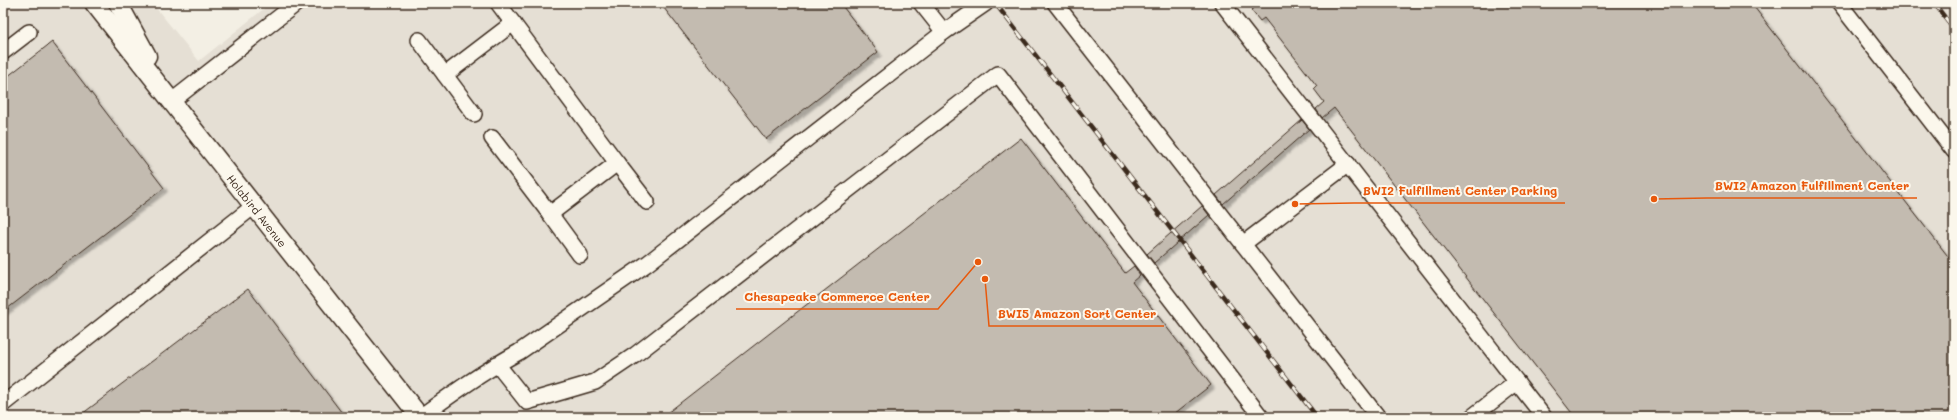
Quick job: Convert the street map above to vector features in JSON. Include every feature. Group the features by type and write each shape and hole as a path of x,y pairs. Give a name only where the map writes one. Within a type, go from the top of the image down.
{"main road":[{"name":"Holabird Avenue","path":"94,3 420,417"},
{"path":"118,3 172,101"}],"lane":[{"path":"172,101 297,3"},
{"path":"498,3 647,202"},
{"path":"921,3 944,32"},
{"path":"420,417 497,364 519,352 648,263 944,32 986,3"},
{"path":"1055,3 1378,417"},
{"path":"1222,3 1544,417"},
{"path":"1839,3 1954,151"},
{"path":"445,75 513,23"},
{"path":"3,52 29,32"},
{"path":"419,40 474,114"},
{"path":"497,364 527,402 595,382 648,345 998,74 1261,417"},
{"path":"492,138 580,254"},
{"path":"550,214 618,163"},
{"path":"1243,244 1348,164"},
{"path":"3,404 254,206"},
{"path":"1472,417 1517,382"}],"shaded area":[{"path":"4,3 152,3 199,61 271,3 1954,3 1954,417 3,417"}],"building":[{"path":"660,3 840,3 878,52 766,139"},
{"path":"1260,3 1751,3 1954,264 1954,417 1575,417 1334,108 1322,118 1316,109 1324,102 1314,89 1317,86 1264,18 1260,21 1251,10"},
{"path":"52,42 164,188 3,312 3,80"},
{"path":"1302,120 1309,129 1223,204 1216,195"},
{"path":"1021,138 1125,273 1134,266 1140,275 1132,282 1211,385 1170,417 662,417"},
{"path":"1202,206 1209,215 1154,263 1147,254"},
{"path":"248,289 345,417 78,417"}],"railway":[{"path":"995,3 1317,417"},
{"path":"1934,3 1954,29"}],"place":[{"name":"BWI2 Amazon Fulfillment Center","path":"1654,199"},
{"name":"BWI2 Fulfillment Center Parking","path":"1295,204"},
{"name":"Chesapeake Commerce Center","path":"978,262"},
{"name":"BWI5 Amazon Sort Center","path":"985,279"}]}
